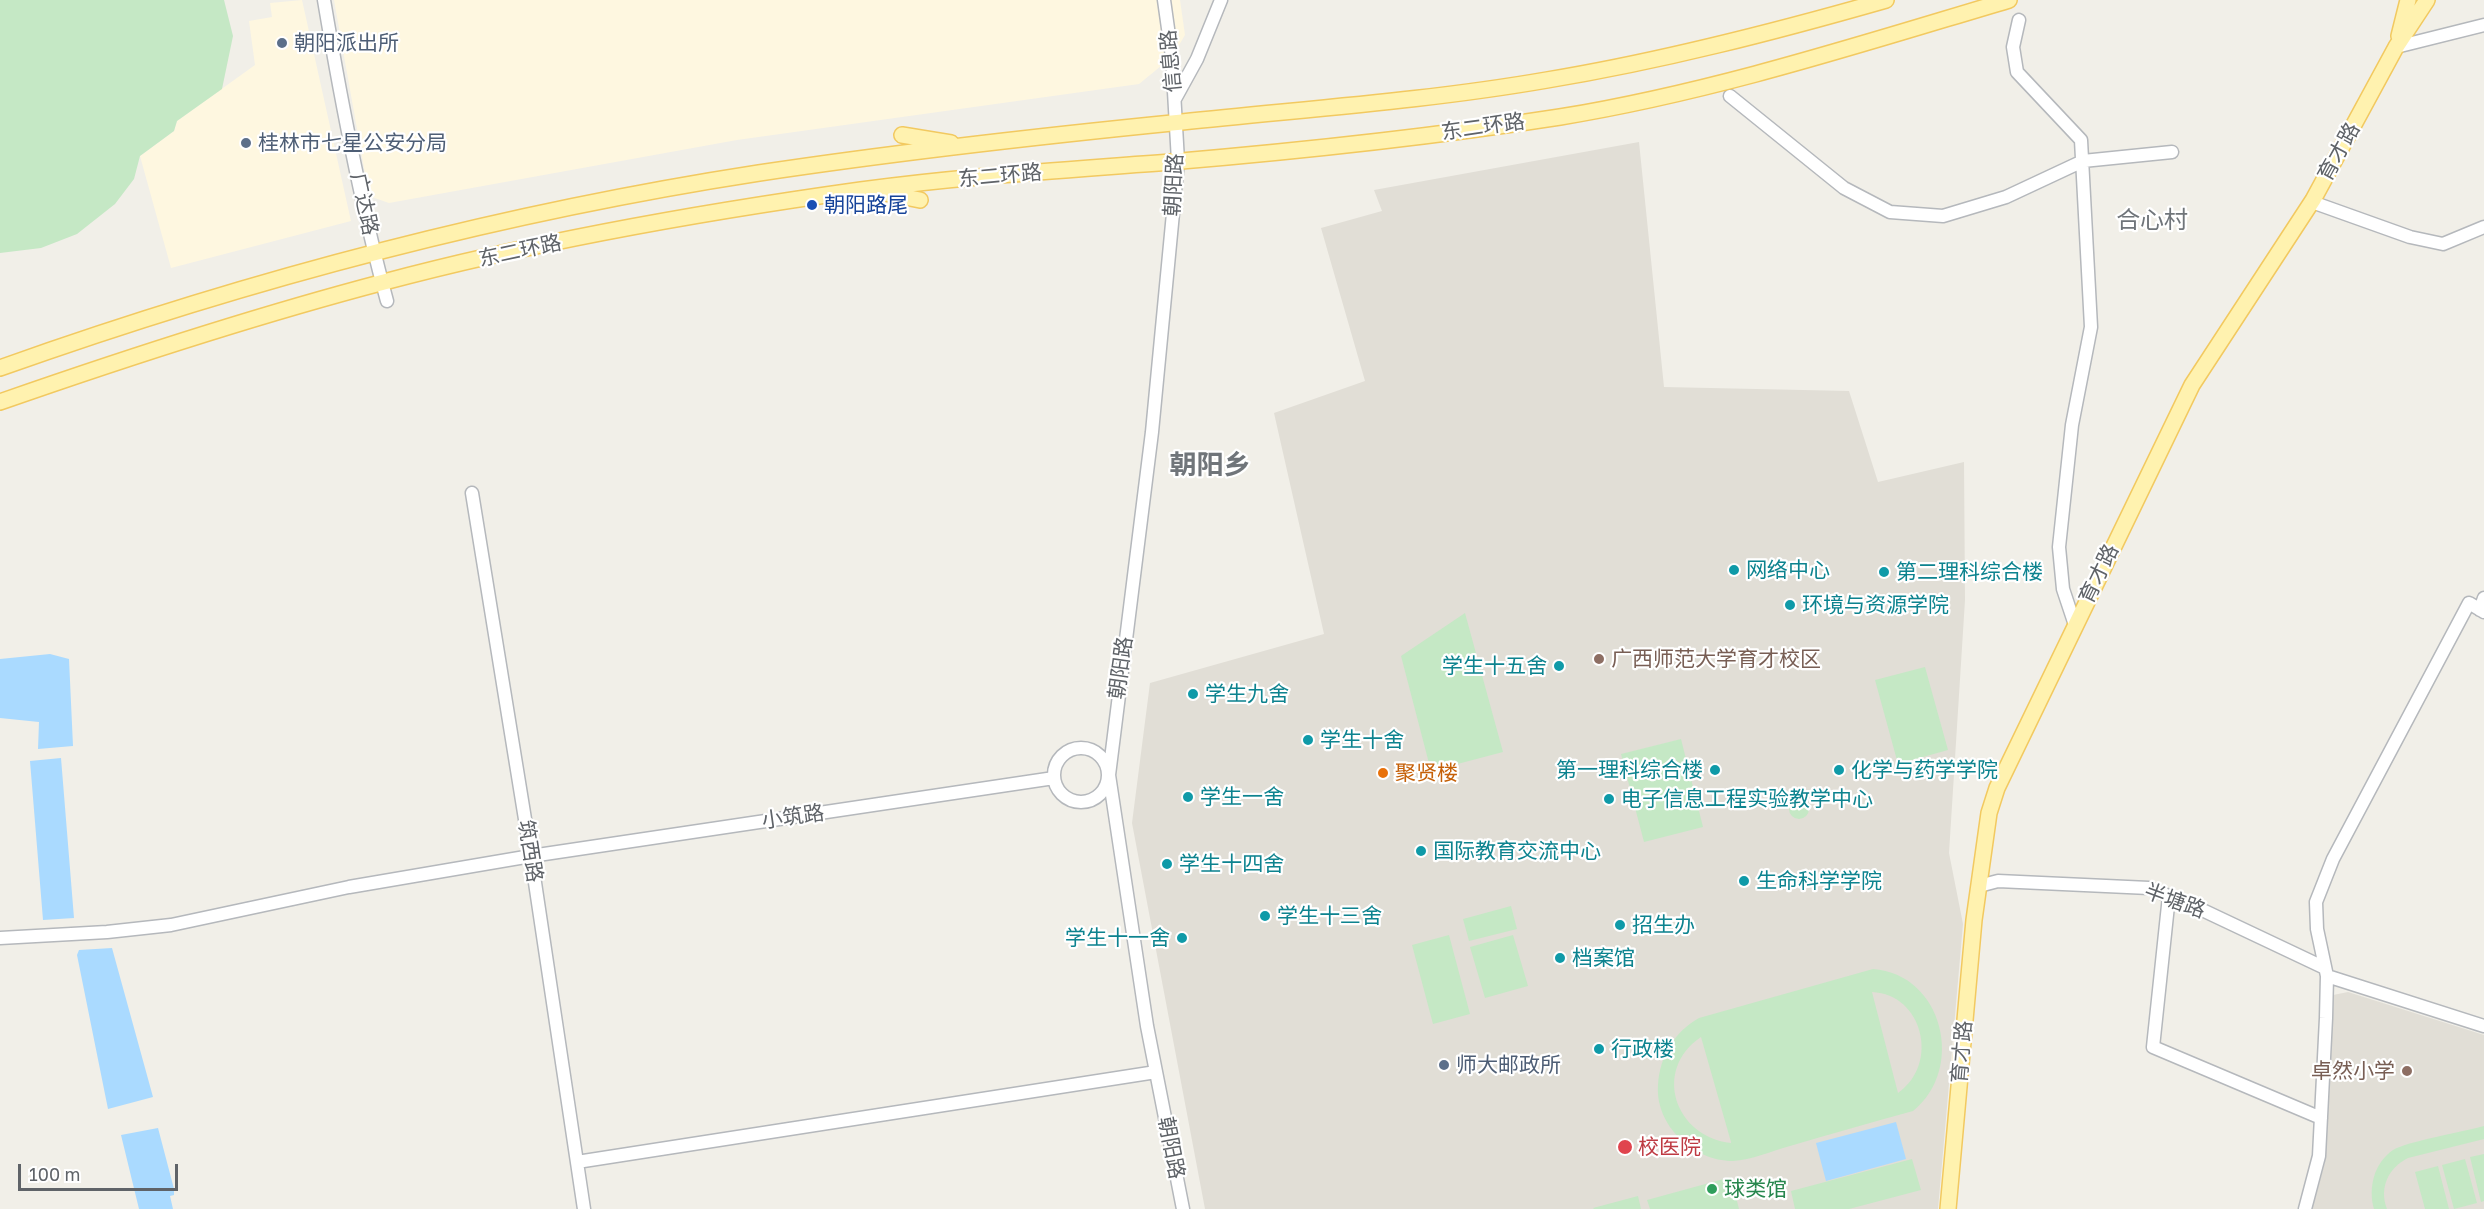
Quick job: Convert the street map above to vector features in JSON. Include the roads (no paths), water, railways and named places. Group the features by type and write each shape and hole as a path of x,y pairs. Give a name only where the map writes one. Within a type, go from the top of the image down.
{"main road":[{"name":"东二环路","path":"0,368 76,341 373,251 486,224 757,174 966,146 1175,122 1421,98 1545,81 1668,57 1786,29 1886,0"},
{"name":"东二环路","path":"0,402 86,372 382,282 493,255 865,189 1178,161 1426,135 1563,116 1696,89 1800,63 2009,0"},
{"path":"2396,48 2408,0"},
{"name":"育才路","path":"1948,1209 1968,981 1979,886 1989,813 1997,788 2192,385 2312,202 2396,48 2427,0"},
{"path":"902,135 966,146"},
{"path":"865,189 920,200"}],"street":[{"name":"广达路","path":"324,0 344,116 373,251 387,301"},
{"name":"信息路","path":"1164,0 1172,57 1175,122"},
{"path":"1175,100 1197,59 1221,0"},
{"path":"2019,20 2013,47 2017,72 2081,140 2083,161 2091,327 2072,425 2059,547 2062,589 2075,625"},
{"path":"2396,48 2484,25"},
{"path":"1730,96 1844,188 1890,212 1943,216 2006,197 2083,161 2172,152"},
{"name":"朝阳路","path":"1175,122 1178,161 1152,432 1109,775 1135,955 1183,1209"},
{"path":"2312,202 2410,237 2443,244 2484,227"},
{"name":"筑西路","path":"472,493 531,856 584,1209"},
{"path":"2305,1209 2319,1156 2321,1118 2326,972 2317,929 2316,902 2333,859 2479,606"},
{"path":"1080,747 1097,752 1107,766 1109,775 1103,792 1087,802 1078,802 1062,794 1054,778 1058,760 1064,754 1080,747"},
{"name":"小筑路","path":"0,938 107,932 171,925 349,887 531,856 1054,778"},
{"name":"半塘路","path":"1979,886 1998,881 2149,888 2196,907 2326,972 2484,1026"},
{"path":"2169,896 2153,1047 2321,1118"},
{"path":"577,1162 1156,1071"}],"water":[{"path":"50,654 69,659 73,746 38,749 39,722 0,718 0,659"},
{"path":"61,758 74,918 43,920 30,761"},
{"path":"112,948 153,1097 108,1109 77,955 79,950"},
{"path":"1896,1122 1906,1159 1826,1181 1816,1143"},
{"path":"158,1128 174,1189 174,1195 170,1196 173,1209 139,1209 121,1135"}],"place":[{"name":"朝阳派出所","path":"282,43"},
{"name":"桂林市七星公安分局","path":"246,143"},
{"name":"朝阳路尾","path":"812,205"},
{"name":"网络中心","path":"1734,570"},
{"name":"第二理科综合楼","path":"1884,572"},
{"name":"环境与资源学院","path":"1790,605"},
{"name":"广西师范大学育才校区","path":"1599,659"},
{"name":"学生十五舍","path":"1559,666"},
{"name":"学生九舍","path":"1193,694"},
{"name":"学生十舍","path":"1308,740"},
{"name":"第一理科综合楼","path":"1715,770"},
{"name":"化学与药学学院","path":"1839,770"},
{"name":"聚贤楼","path":"1383,773"},
{"name":"学生一舍","path":"1188,797"},
{"name":"电子信息工程实验教学中心","path":"1609,799"},
{"name":"国际教育交流中心","path":"1421,851"},
{"name":"学生十四舍","path":"1167,864"},
{"name":"生命科学学院","path":"1744,881"},
{"name":"学生十三舍","path":"1265,916"},
{"name":"招生办","path":"1620,925"},
{"name":"学生十一舍","path":"1182,938"},
{"name":"档案馆","path":"1560,958"},
{"name":"行政楼","path":"1599,1049"},
{"name":"师大邮政所","path":"1444,1065"},
{"name":"卓然小学","path":"2407,1071"},
{"name":"校医院","path":"1625,1147"},
{"name":"球类馆","path":"1712,1189"}],"district":[{"name":"合心村","path":"2152,220"},
{"name":"朝阳乡","path":"1210,465"}]}
